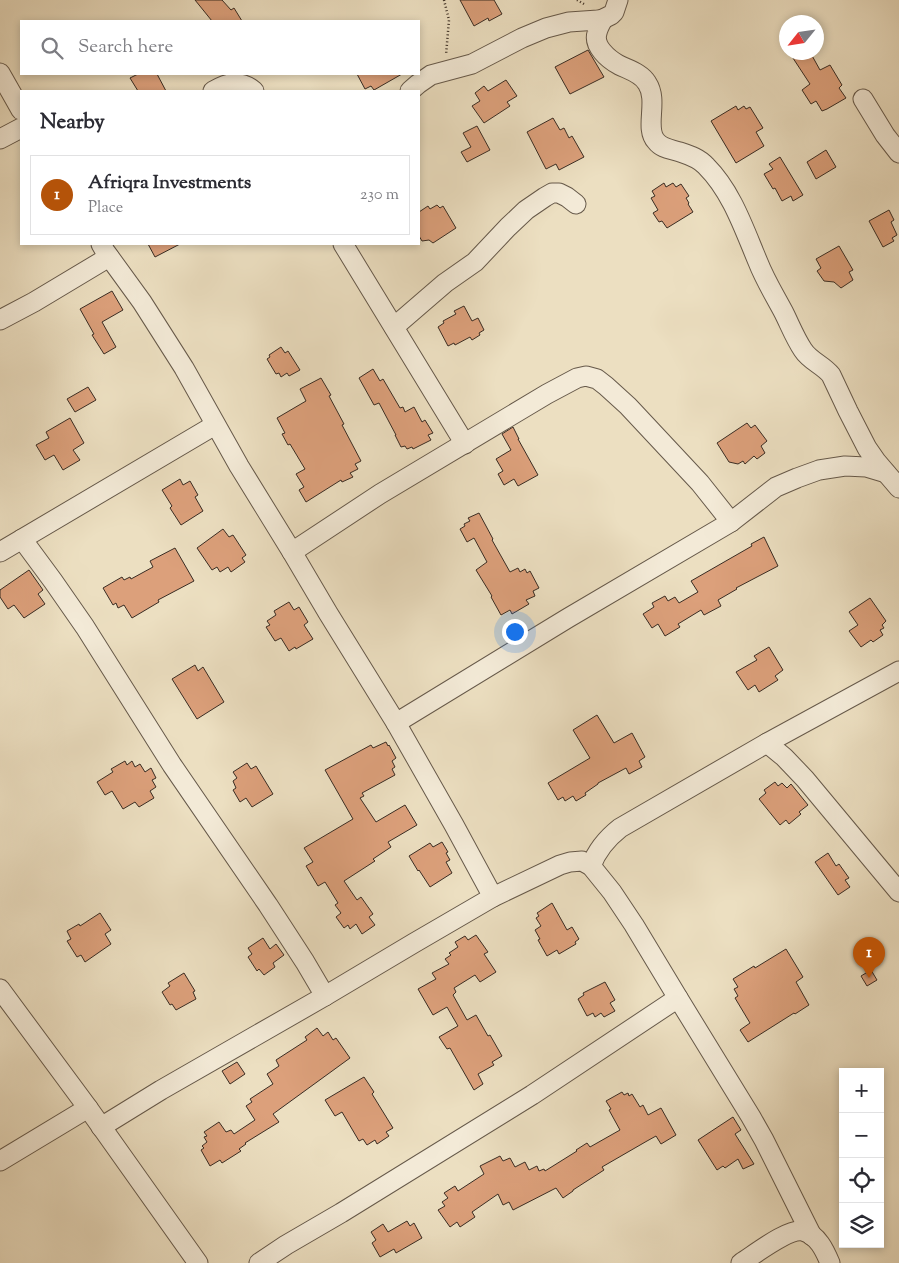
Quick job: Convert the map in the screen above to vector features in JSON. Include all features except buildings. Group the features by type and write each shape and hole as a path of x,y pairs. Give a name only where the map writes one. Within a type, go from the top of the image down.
{"street":[{"path":"411,90 431,75 472,64 522,38 546,28 569,22 603,19 614,12 618,0"},
{"path":"603,19 596,34 597,42 601,49 607,57 618,65 639,75 647,82 652,92 651,127 653,138 666,148 696,158 714,175 740,218 759,264 796,340 807,356 831,375 867,448 899,488"},
{"path":"0,73 20,108"},
{"path":"215,90 226,84 238,83 253,90"},
{"path":"863,100 899,153"},
{"path":"0,139 20,129"},
{"path":"394,327 445,283 475,262 526,210 545,196 559,193 576,204"},
{"path":"345,245 465,444"},
{"path":"0,320 60,287 105,250 164,336 202,399 243,474 396,723 493,898"},
{"path":"292,552 380,494 577,378 586,376 597,379 628,406 700,483 731,522"},
{"path":"0,552 215,425"},
{"path":"396,723 568,618 731,522 776,487 819,470 866,466 886,473"},
{"path":"22,540 85,627 182,780 268,905 325,996"},
{"path":"590,866 598,849 620,828 899,671"},
{"path":"767,744 784,757 805,779 899,892"},
{"path":"100,1127 493,898 560,865 570,862 582,862 590,866 612,892 634,925 751,1117 812,1236"},
{"path":"0,989 88,1108 198,1263"},
{"path":"259,1263 532,1095 678,998"},
{"path":"0,1161 88,1108"},
{"path":"741,1263 779,1238 790,1233 802,1231 812,1236 821,1244 830,1263"}],"path":[{"path":"443,71 449,20 444,0"}],"place":[{"name":"Afriqra Investments","path":"869,978"}]}
